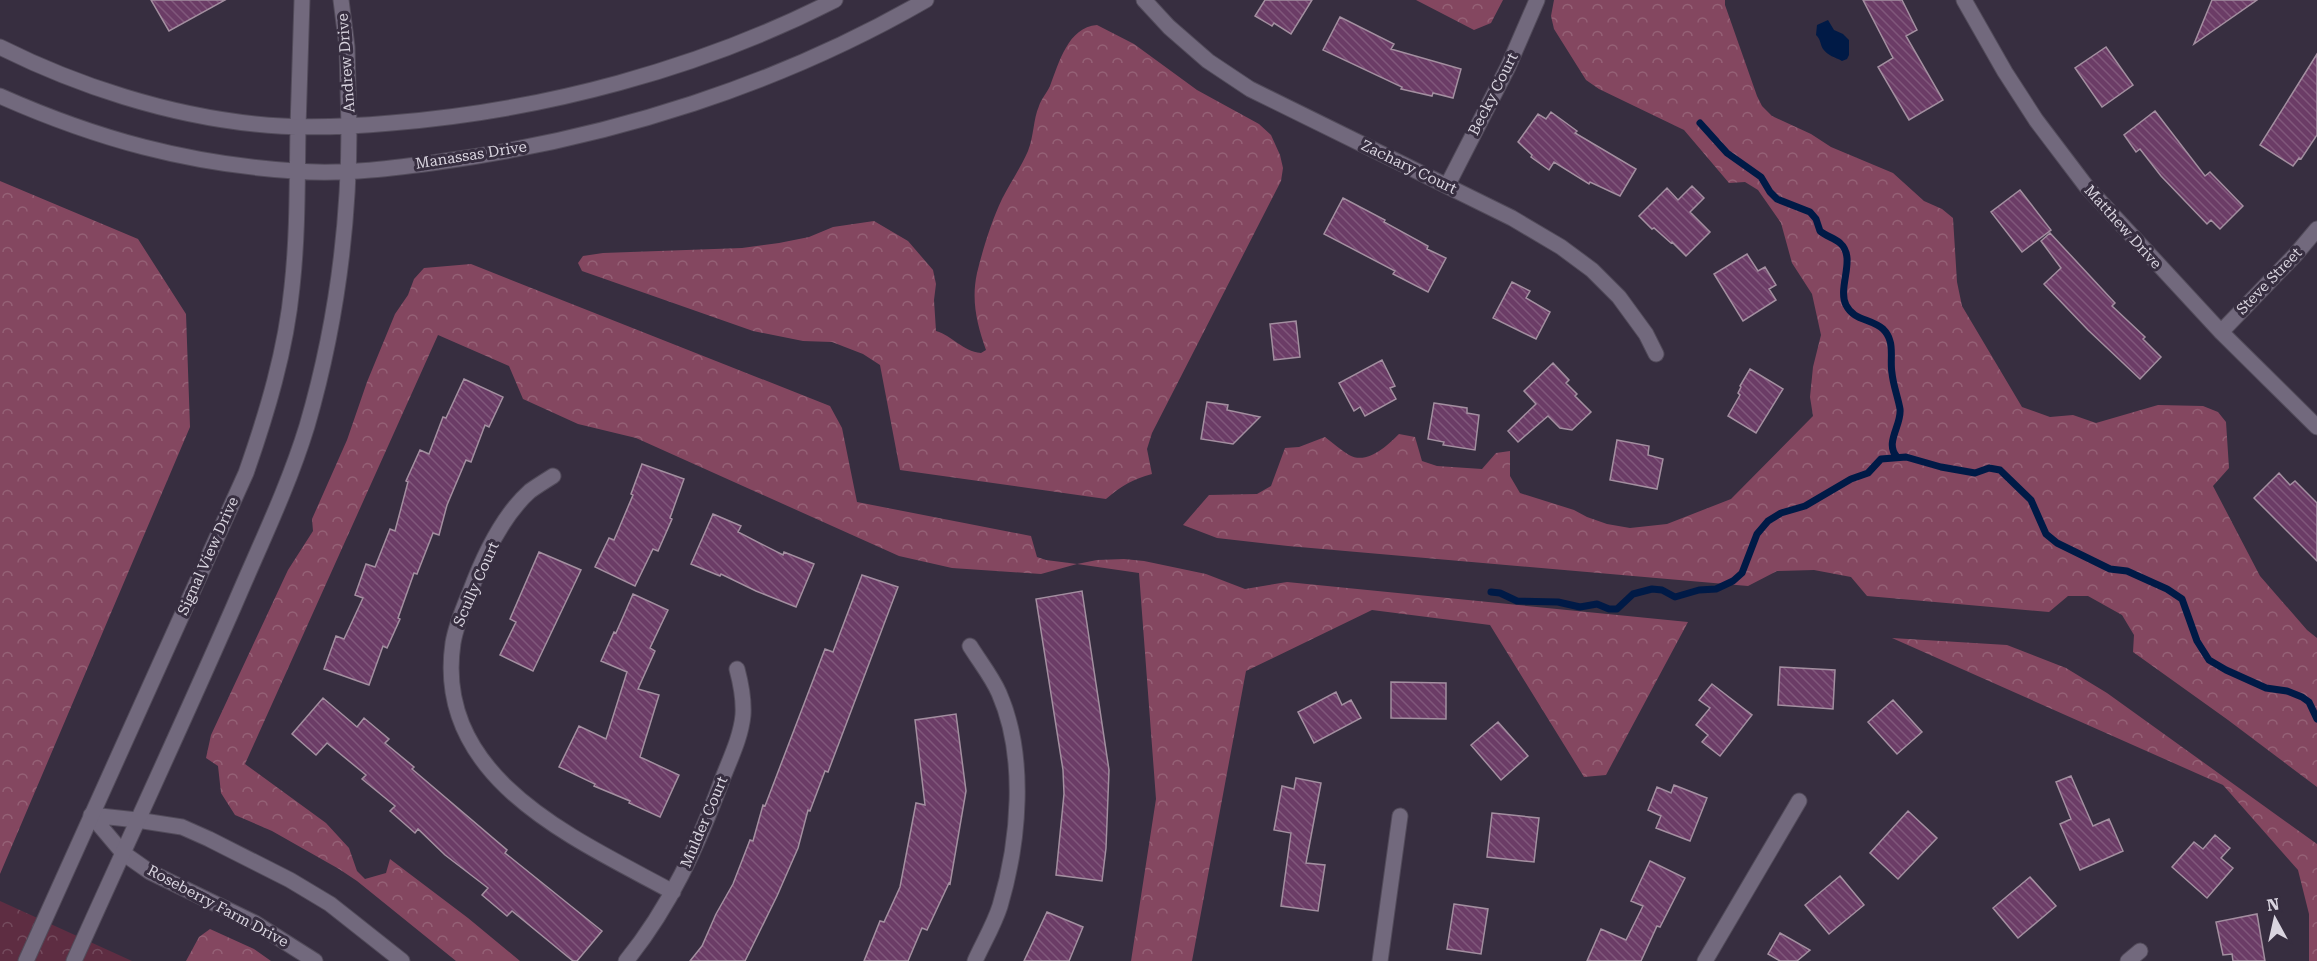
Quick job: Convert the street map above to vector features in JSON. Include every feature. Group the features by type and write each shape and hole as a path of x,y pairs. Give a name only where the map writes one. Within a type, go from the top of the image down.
{"street":[{"path":"298,127 302,0"},
{"name":"Andrew Drive","path":"341,0 347,47 349,127"},
{"path":"0,47 82,83 196,116 256,124 349,127 486,112 590,90 723,49 794,21 835,0"},
{"name":"Manassas Drive","path":"0,96 46,116 145,149 197,160 297,172 349,171 424,164 497,153 585,135 669,111 744,85 835,48 926,0"},
{"name":"Zachary Court","path":"1144,0 1168,27 1208,61 1250,89 1512,218 1562,247 1592,270 1619,297 1646,334 1656,354"},
{"name":"Becky Court","path":"1447,186 1508,67 1537,0"},
{"name":"Matthew Drive","path":"1964,0 2005,72 2069,165 2129,234 2221,332 2317,427"},
{"name":"Signal View Drive","path":"26,961 246,473 264,421 276,378 292,288 297,225 298,127"},
{"path":"74,961 205,673 285,488 307,426 324,362 334,301 349,171 349,127"},
{"name":"Steve Street","path":"2221,332 2317,229"},
{"name":"Scully Court","path":"553,476 531,491 512,510 489,550 467,598 456,627 451,666 452,689 458,718 466,738 489,769 517,798 549,823 673,892"},
{"path":"970,646 999,692 1010,723 1016,769 1016,822 1010,866 999,909 975,961"},
{"name":"Mulder Court","path":"626,961 645,938 673,892 698,843 740,734 743,714 742,690 736,669"},
{"path":"1705,961 1799,801"},
{"path":"92,815 182,827 290,880 330,904 402,961"},
{"name":"Roseberry Farm Drive","path":"92,815 123,853 150,872 255,923 315,961"},
{"path":"1380,961 1400,816"}],"green space":[{"path":"1416,0 1503,0 1491,23 1474,30"},
{"path":"1554,0 1725,0 1757,96 1762,106 1772,116 1811,134 1831,147 1893,173 1924,201 1942,209 1953,218 1957,282 1962,306 2022,407 2050,417 2073,415 2096,423 2158,405 2203,406 2218,412 2226,422 2229,468 2213,486 2260,576 2307,630 2317,638 2317,787 2133,652 2134,635 2122,615 2088,596 2068,596 2049,612 1867,596 1851,577 1814,570 1777,571 1748,586 1288,546 1217,538 1183,525 1209,495 1257,494 1271,486 1285,448 1299,447 1325,437 1349,455 1363,458 1376,453 1399,434 1415,437 1422,461 1437,466 1482,469 1496,453 1510,451 1510,476 1520,493 1574,510 1607,524 1630,528 1667,524 1731,499 1813,416 1810,397 1813,367 1821,335 1812,294 1792,263 1781,223 1758,190 1745,182 1729,183 1684,130 1599,89 1586,80 1554,29 1551,16"},
{"path":"1097,25 1134,44 1197,90 1259,124 1271,135 1283,168 1281,181 1152,433 1147,449 1152,474 1139,478 1106,499 900,470 880,365 863,354 832,342 803,341 753,331 582,271 578,263 583,256 603,253 742,248 779,243 809,237 833,227 874,221 908,241 933,270 936,284 934,300 936,331 974,352 981,353 986,350 976,312 975,283 991,226 1002,199 1028,151 1040,103 1050,86 1061,57 1079,32"},
{"path":"0,181 138,239 186,314 190,427 0,874"},
{"path":"471,264 830,406 842,428 857,502 1031,536 1037,557 1077,564 1041,574 952,568 899,556 636,438 578,424 523,399 509,366 438,335 245,764 326,823 349,848 357,871 365,879 386,873 390,859 520,961 456,961 339,869 272,831 235,815 221,793 218,766 206,758 211,735 288,570 313,531 312,519 347,440 367,382 395,314 408,295 414,279 424,268"},
{"path":"1124,559 1206,574 1245,589 1287,582 1688,622 1606,775 1584,777 1490,625 1372,610 1246,671 1192,961 1131,961 1156,799 1139,573 1077,564 1097,560"},
{"path":"1892,638 2007,645 2066,668 2107,693 2317,844 2317,961 2309,961 2309,914 2298,870 2223,785"},
{"path":"0,901 132,961 0,961"},
{"path":"210,929 254,949 271,961 186,961 199,937"}],"water":[{"path":"1828,20 1834,30 1849,40 1847,59 1842,61 1827,53 1816,35 1817,25"}],"building":[{"path":"151,0 225,0 169,31"},
{"path":"1265,0 1312,0 1291,34 1274,23 1272,26 1255,16"},
{"path":"1863,0 1902,0 1917,30 1906,36 1943,100 1909,120 1878,67 1893,58"},
{"path":"2212,0 2257,0 2194,44"},
{"path":"1340,17 1394,44 1391,49 1461,69 1453,98 1401,89 1402,87 1323,50"},
{"path":"2106,47 2133,85 2102,107 2075,68"},
{"path":"2317,54 2317,135 2301,159 2299,158 2293,166 2260,145"},
{"path":"2155,111 2205,176 2210,172 2243,206 2220,229 2211,220 2207,224 2161,176 2140,149 2136,152 2124,135"},
{"path":"1551,112 1577,131 1575,133 1636,169 1620,196 1590,182 1589,184 1554,162 1549,170 1531,157 1532,155 1518,142 1538,114 1546,119"},
{"path":"1692,186 1704,198 1690,212 1710,232 1686,256 1639,216 1667,188 1678,200"},
{"path":"2020,190 2051,230 2022,252 1991,212"},
{"path":"1343,198 1385,220 1384,222 1428,246 1427,249 1446,258 1428,292 1393,274 1395,271 1324,234"},
{"path":"2050,233 2115,303 2112,306 2145,337 2143,339 2161,357 2140,379 2044,284 2061,268 2041,241"},
{"path":"1747,254 1758,271 1765,267 1776,285 1769,289 1776,300 1743,321 1714,274"},
{"path":"1512,282 1530,291 1526,298 1550,312 1536,339 1493,318"},
{"path":"1296,321 1300,357 1274,360 1270,324"},
{"path":"1382,360 1395,386 1390,388 1396,399 1365,416 1360,407 1354,411 1339,383"},
{"path":"1553,363 1569,380 1566,383 1577,394 1575,396 1591,412 1572,430 1560,428 1548,416 1518,442 1508,431 1536,404 1524,391"},
{"path":"1750,369 1783,389 1756,433 1728,416 1740,395 1738,393 1740,386"},
{"path":"464,379 503,397 489,427 485,425 471,462 466,460 447,505 439,535 433,533 417,574 414,573 398,618 400,619 387,648 383,646 369,685 324,669 336,636 344,639 363,598 355,595 366,564 375,567 390,529 395,531 408,482 406,481 420,450 429,454 443,417 446,418"},
{"path":"1207,402 1228,405 1227,410 1260,417 1233,444 1201,439"},
{"path":"1434,403 1467,408 1467,413 1479,415 1475,450 1443,445 1444,442 1428,439"},
{"path":"1617,440 1649,446 1648,455 1663,459 1657,489 1610,480"},
{"path":"642,464 684,479 670,518 672,519 658,551 653,549 635,586 595,567 609,538 614,540 633,495 631,494"},
{"path":"2279,473 2290,485 2295,481 2317,503 2317,561 2254,498"},
{"path":"713,514 741,526 738,532 783,555 784,552 814,564 796,607 721,574 720,576 691,564"},
{"path":"539,552 581,570 533,671 500,655 516,622 510,619"},
{"path":"862,575 898,587 828,772 825,771 810,811 808,810 798,848 777,896 745,961 690,961 702,946 733,884 750,840 753,841 763,805 765,806 825,649 833,652"},
{"path":"1082,591 1109,770 1106,848 1102,881 1056,875 1064,794 1063,770 1036,599"},
{"path":"633,594 668,610 650,648 655,651 638,689 659,695 640,757 679,775 660,817 559,767 579,726 606,739 627,672 601,661"},
{"path":"1780,667 1835,670 1833,709 1778,705"},
{"path":"1391,682 1446,683 1446,719 1391,718"},
{"path":"1712,684 1752,715 1720,756 1702,742 1708,735 1696,725 1710,708 1699,700"},
{"path":"1336,692 1342,705 1351,700 1361,718 1314,743 1298,712"},
{"path":"323,698 357,727 364,718 389,739 385,743 414,767 412,769 507,850 505,853 602,931 577,961 573,961 512,911 507,916 482,895 488,888 445,855 418,829 415,833 390,811 395,806 362,779 366,775 327,743 316,755 292,734"},
{"path":"1893,700 1922,732 1897,754 1868,722"},
{"path":"956,714 966,791 950,884 927,930 922,928 908,961 864,961 880,921 884,922 900,887 916,803 925,805 915,720"},
{"path":"1498,722 1528,756 1501,780 1471,745"},
{"path":"2071,776 2093,826 2109,819 2123,851 2080,870 2060,824 2071,819 2056,782"},
{"path":"1296,778 1321,783 1306,863 1325,865 1318,911 1281,906 1291,833 1274,830 1282,786 1294,789"},
{"path":"1674,785 1707,798 1690,841 1656,828 1661,816 1648,810 1657,787 1671,793"},
{"path":"1908,811 1937,838 1898,879 1870,853"},
{"path":"1492,813 1539,818 1534,862 1487,857"},
{"path":"2215,835 2230,848 2221,858 2233,868 2207,898 2172,867 2194,842 2203,849"},
{"path":"1650,861 1685,878 1660,927 1657,926 1641,961 1587,961 1601,929 1626,940 1643,906 1631,901"},
{"path":"1840,876 1864,905 1829,934 1805,905"},
{"path":"2030,877 2056,906 2018,938 1993,908"},
{"path":"1454,904 1488,909 1481,954 1447,949"},
{"path":"1047,912 1083,927 1069,961 1024,961"},
{"path":"2257,914 2265,961 2233,961 2232,954 2223,955 2216,922"},
{"path":"1780,933 1810,950 1797,961 1780,961 1768,954"}],"waterway":[{"path":"1700,123 1727,153 1761,177 1777,199 1810,212 1816,219 1820,231 1838,241 1845,249 1847,256 1844,290 1846,305 1853,314 1883,329 1890,341 1891,365 1900,409 1892,446 1897,457"},
{"path":"1491,592 1500,593 1517,601 1558,602 1580,607 1597,604 1609,609 1617,609 1633,594 1652,589 1662,590 1675,597 1699,590 1716,589 1733,581 1742,573 1757,534 1768,521 1781,513 1805,506 1851,479 1868,473 1881,459 1906,457 1941,467 1975,473 1989,468 2000,470 2031,500 2046,534 2057,543 2110,569 2127,571 2167,589 2182,599 2197,641 2209,660 2266,688 2287,691 2302,697 2309,702 2317,719"}]}
